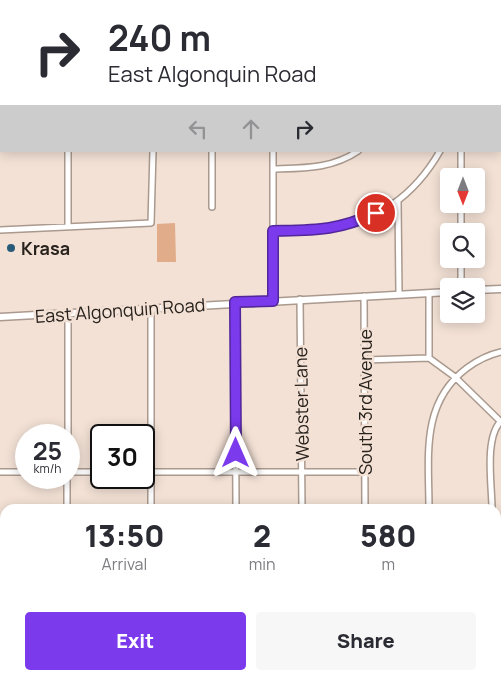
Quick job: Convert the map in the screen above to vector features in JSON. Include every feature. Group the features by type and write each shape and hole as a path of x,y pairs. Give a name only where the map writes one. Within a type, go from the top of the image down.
{"street":[{"path":"68,152 68,227"},
{"path":"0,230 152,223 153,152"},
{"path":"212,152 212,207"},
{"path":"273,152 273,301"},
{"path":"273,169 317,168 347,159 357,152"},
{"path":"273,231 325,230 350,225 398,202 421,180 439,152"},
{"path":"461,152 461,168"},
{"path":"398,202 399,294"},
{"path":"485,290 501,289"},
{"name":"East Algonquin Road","path":"0,317 235,302 440,292"},
{"path":"429,293 429,358"},
{"name":"South 3rd Avenue","path":"364,296 365,504"},
{"name":"Webster Lane","path":"300,299 302,504"},
{"path":"235,302 236,504"},
{"path":"151,308 151,424"},
{"path":"68,314 68,424"},
{"path":"428,504 430,428 440,398 455,377 482,358 501,352"},
{"path":"365,360 429,358 455,377 500,421 493,432 491,445 492,504"},
{"path":"0,472 15,472"},
{"path":"155,472 365,472"},
{"path":"68,489 68,504"},
{"path":"151,489 151,504"}],"shaded area":[{"path":"175,223 176,262 157,262 157,224"}],"place":[{"name":"Krasa","path":"11,248"}],"route":[{"path":"236,453 235,302 273,301 273,231 325,230 350,225 376,213"}]}
